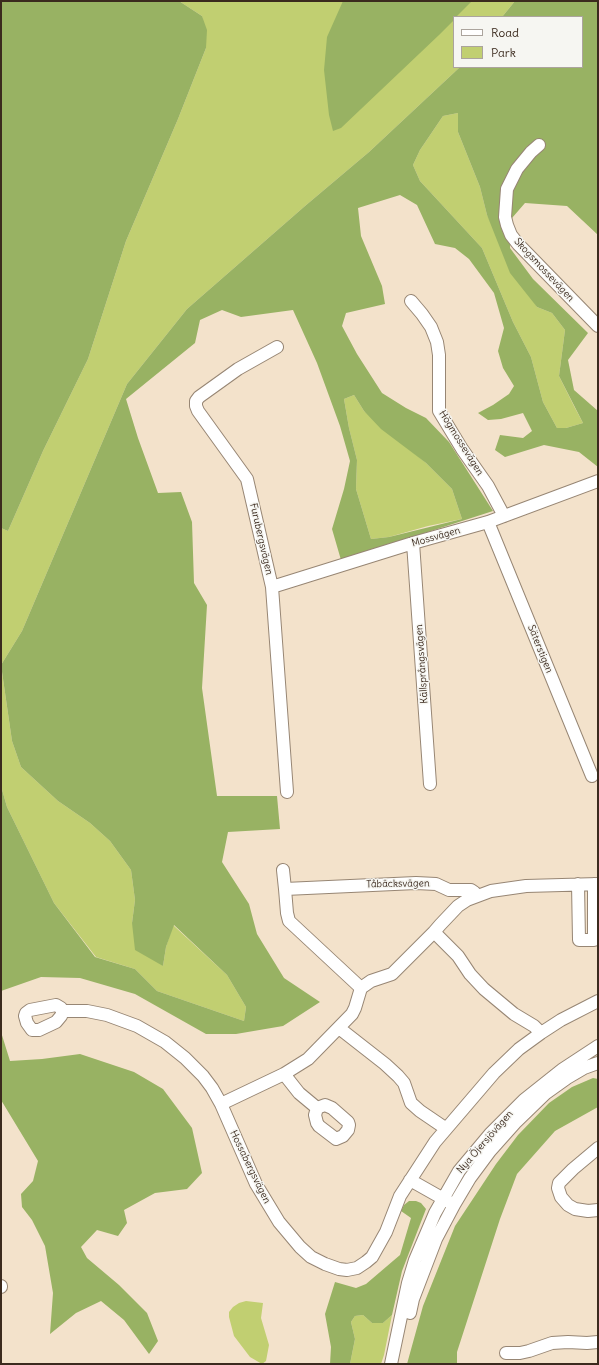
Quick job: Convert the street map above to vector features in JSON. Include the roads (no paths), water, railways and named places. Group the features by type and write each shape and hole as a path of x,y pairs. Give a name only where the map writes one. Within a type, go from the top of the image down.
{"street":[{"name":"Skogsmossevägen","path":"539,145 517,169 507,189 505,217 507,225 511,235 518,244 598,326"},
{"name":"Högmossevägen","path":"411,302 422,314 431,328 437,342 439,355 439,411 462,449 488,486 504,516"},
{"name":"Furubergsvägen","path":"277,347 238,369 199,397 196,401 196,406 198,411 247,479 272,587 287,792"},
{"name":"Mossvägen","path":"272,587 413,543 488,522 598,481"},
{"name":"Säterstigen","path":"488,522 592,776"},
{"name":"Källsprångsvägen","path":"413,543 430,784"},
{"path":"283,870 286,913 288,921 361,988"},
{"name":"Tåbäcksvägen","path":"285,889 416,883 436,884 450,890 471,890 477,895 511,888 578,884 596,884 594,940 579,940 578,884"},
{"path":"221,1104 284,1074 308,1060 352,1014 361,988 371,981 392,974 458,906 477,895"},
{"path":"434,932 458,956 470,974 484,989 514,1014 534,1026 541,1033"},
{"name":"Hossabergsvägen","path":"63,1011 82,1011 101,1014 137,1026 165,1042 185,1058 203,1076 212,1088 221,1104 256,1184 278,1222 311,1257 325,1264 346,1270 357,1268 372,1257 380,1244 400,1196 435,1142 445,1128 494,1073 519,1049 541,1033 561,1020 597,1004"},
{"path":"338,1028 385,1064 398,1076 404,1083 411,1103 445,1128"},
{"name":"Nya Öjersjövägen","path":"391,1364 408,1283 415,1260 435,1213 459,1171 490,1134 524,1100 563,1069 598,1047 598,1043"},
{"name":"Nya Öjersjövägen","path":"397,1364 414,1299 436,1239 470,1178 490,1151 515,1123 546,1093 584,1068 598,1063"},
{"path":"284,1074 299,1093 317,1108"},
{"path":"598,1148 573,1169 559,1184 558,1188 561,1197 575,1210 598,1210"},
{"path":"410,1180 454,1205"},
{"path":"506,1353 529,1352 552,1344 568,1342 598,1342"}]}
